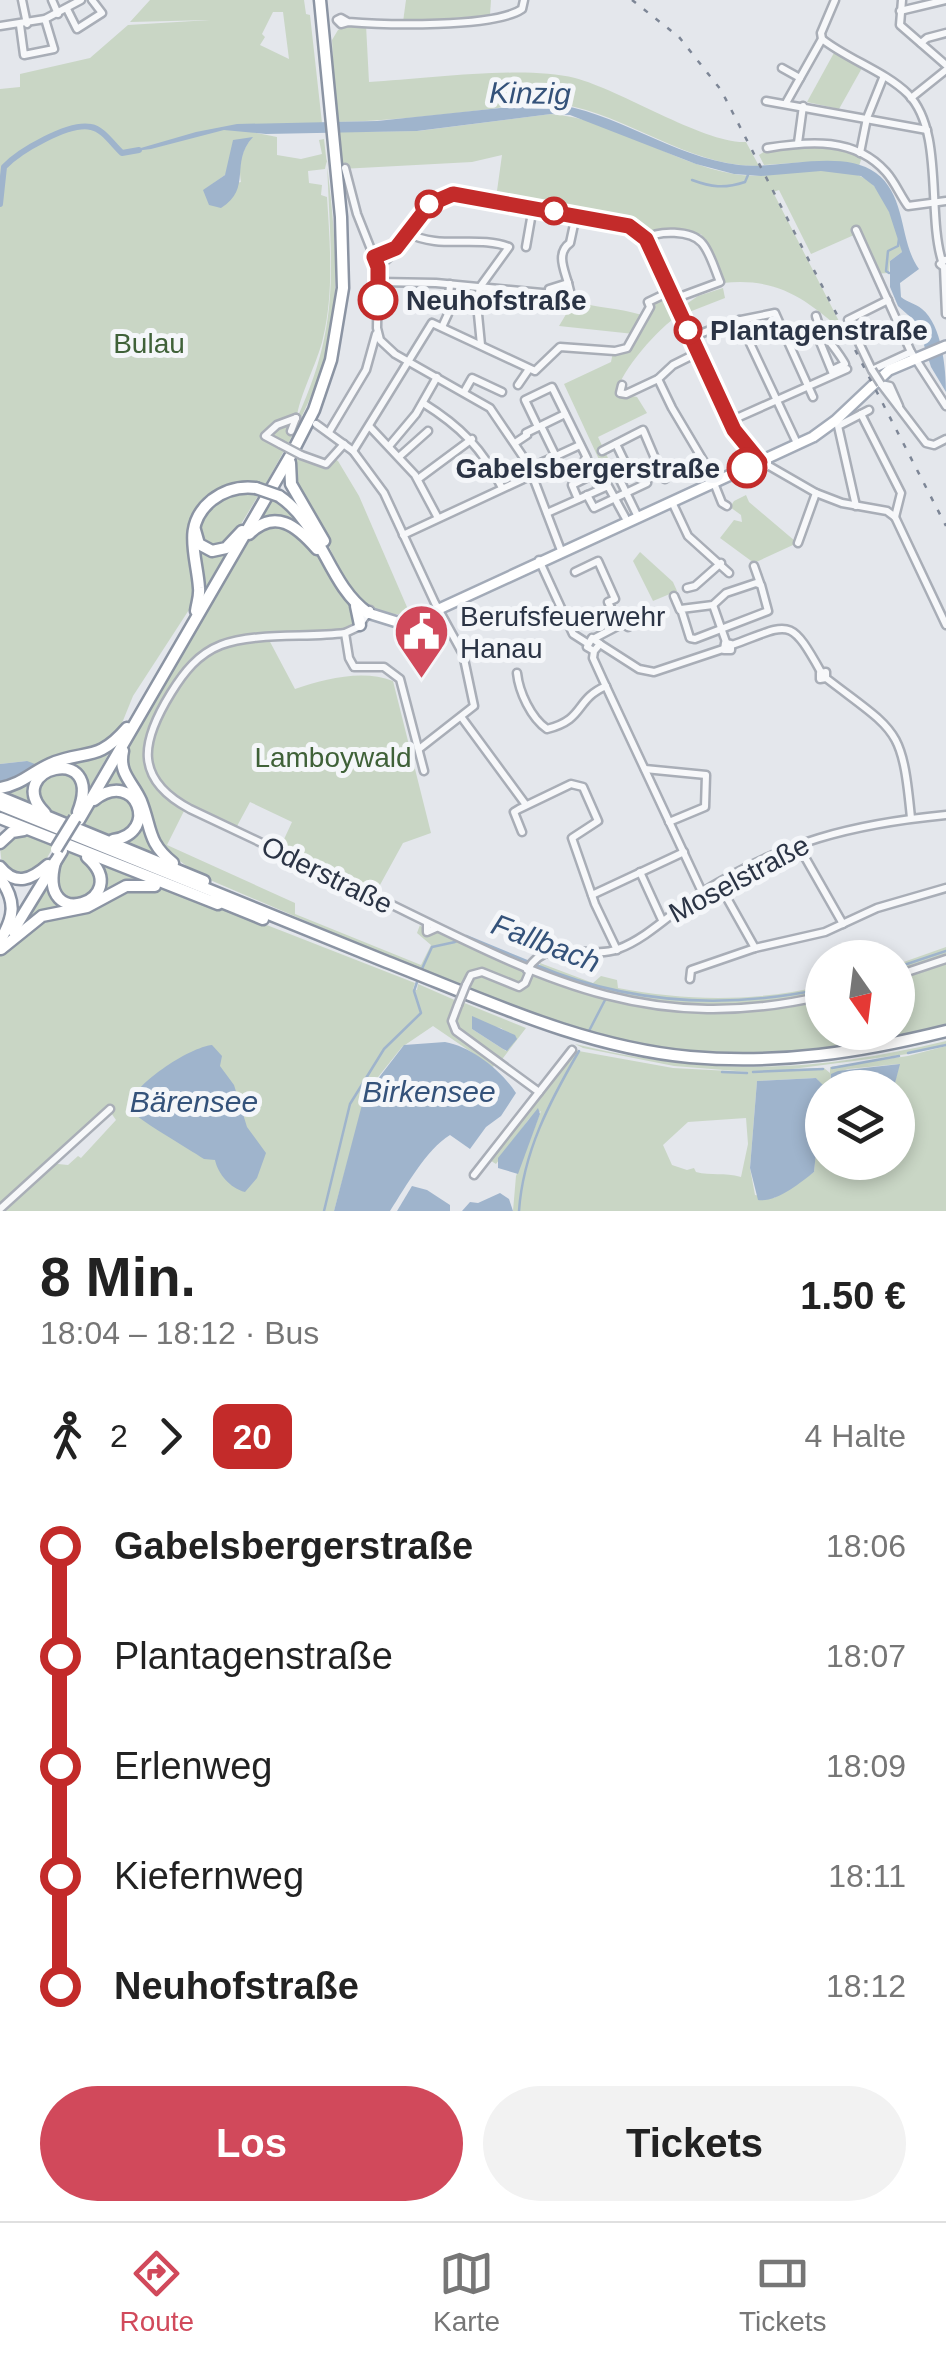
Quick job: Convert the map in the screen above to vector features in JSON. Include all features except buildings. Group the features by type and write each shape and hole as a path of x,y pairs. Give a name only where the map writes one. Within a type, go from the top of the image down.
{"highway":[{"path":"318,0 342,239 338,326 319,396 288,471 333,566"},
{"path":"79,815 242,537 299,429 326,359 336,313 338,270 332,144"},
{"path":"0,950 196,611 296,454"},
{"path":"196,611 199,587 192,552 195,524 202,510 217,496 234,489 256,488 279,496 301,516 354,600 360,625"},
{"path":"195,524 199,544 212,552 226,548 262,524 284,521 301,532 333,566"},
{"path":"342,581 369,611"},
{"path":"354,600 369,611"},
{"path":"0,788 22,782 53,763 98,752 114,742 131,723"},
{"path":"128,736 122,757 124,775 140,800 152,840 179,870"},
{"path":"50,816 38,804 34,788 42,774 56,767 72,771 82,783 84,795 79,815"},
{"path":"79,815 100,795 124,791 140,813 136,827 122,839 108,840"},
{"path":"0,797 179,870 248,909"},
{"path":"0,812 28,830 182,891"},
{"path":"0,812 419,978 586,1038 691,1057 748,1060 808,1058 946,1034"},
{"path":"0,843 12,832 28,830"},
{"path":"52,863 51,882 56,895 68,904 83,904 96,895 101,879 96,865 81,852"},
{"path":"0,867 10,877 21,880 35,876 52,863"},
{"path":"0,942 52,863"},
{"path":"0,878 14,910 0,942"},
{"path":"0,950 38,918 87,908 121,887 145,884 248,909"}],"main road":[{"path":"369,611 403,618 440,612 561,551 820,432 889,370 917,355 944,347"},
{"path":"762,459 827,424 854,402"},
{"path":"638,516 715,481"}],"street":[{"path":"22,0 24,55 54,50 45,19"},
{"path":"52,0 58,14"},
{"path":"0,26 45,19 82,0"},
{"path":"67,9 77,30 102,13 92,0"},
{"path":"348,22 415,25 480,18 518,12 524,0"},
{"path":"786,103 822,39 835,0"},
{"path":"902,0 900,25 946,67 910,98"},
{"path":"900,11 946,0"},
{"path":"921,43 946,33"},
{"path":"822,39 910,98 927,130 932,202 944,264 946,314"},
{"path":"782,68 800,78"},
{"path":"860,153 883,78"},
{"path":"766,101 927,130"},
{"path":"798,143 803,106"},
{"path":"767,148 829,143 860,153 885,171 908,206 946,201"},
{"path":"329,432 366,370 377,328 378,267 356,214 344,168"},
{"path":"378,267 430,204 453,194 629,226 646,239 736,434 775,470 816,493 890,512 946,625"},
{"path":"526,247 533,207"},
{"path":"378,282 450,284 549,294 570,291 562,257 570,243 576,215"},
{"path":"856,230 888,300 946,406"},
{"path":"518,384 560,347 615,351 626,348 650,307 648,302 720,282 700,240 660,232 646,239"},
{"path":"408,233 423,240 494,244 508,251 480,287 477,306 481,346"},
{"path":"375,256 396,248"},
{"path":"442,327 448,314 450,284"},
{"path":"888,300 848,318 872,370 881,384 890,386 899,408 928,444 946,439"},
{"path":"692,338 739,320 775,313 813,397"},
{"path":"730,421 844,364 819,328 816,316"},
{"path":"739,320 796,441"},
{"path":"353,451 433,323 530,370"},
{"path":"377,328 385,347 490,408 531,471 561,551"},
{"path":"829,338 820,342 833,372"},
{"path":"622,385 620,393 626,394 699,352"},
{"path":"872,370 917,355"},
{"path":"833,372 847,369"},
{"path":"390,445 423,403 437,377"},
{"path":"464,392 472,378 502,392"},
{"path":"658,379 727,506"},
{"path":"562,469 525,400 552,387 600,490"},
{"path":"423,403 472,440 502,488"},
{"path":"856,506 838,426 865,412 901,493 895,517"},
{"path":"515,443 565,414"},
{"path":"291,431 296,418 276,424 265,436 296,454 326,464 344,444"},
{"path":"316,424 353,451 380,487 463,654 474,706 419,749"},
{"path":"370,428 418,479 438,518"},
{"path":"602,450 644,430 656,464 620,480 638,516"},
{"path":"400,456 428,431"},
{"path":"418,479 472,440"},
{"path":"403,534 502,488 580,444"},
{"path":"616,444 630,476"},
{"path":"569,450 575,463"},
{"path":"543,462 549,475"},
{"path":"587,495 594,508 662,472 665,479"},
{"path":"578,500 572,484 592,474"},
{"path":"547,513 610,487 624,517"},
{"path":"798,543 816,493"},
{"path":"672,502 688,536 729,573"},
{"path":"575,572 598,561 615,599 608,602 621,624 597,645 593,658 702,892"},
{"path":"540,562 573,634 586,643 611,648 639,668 654,672 778,628 793,629 823,675 875,713 894,735 906,766 911,818"},
{"path":"687,588 698,584 721,564"},
{"path":"674,596 691,639 771,614 754,566"},
{"path":"680,611 694,605 713,606 726,593 756,582 761,584"},
{"path":"713,606 727,645"},
{"name":"Oderstraße","path":"369,611 360,625 345,633 236,642 203,655 184,672 153,723 147,744 149,763 162,790 178,803 427,923 427,932 436,928 534,965"},
{"path":"345,633 354,666 384,667 400,678 424,771"},
{"path":"517,672 532,710 548,729 576,717 588,694 606,686"},
{"path":"462,718 526,805"},
{"path":"644,769 704,773 707,777 705,807 669,822"},
{"path":"522,832 514,812 571,784 580,784 598,818 572,838 617,950 556,950 534,965 525,983 517,988 482,972 473,973 466,985 452,1020 456,1031 539,1092"},
{"name":"Moselstraße","path":"617,950 702,892 798,845 840,830 946,816"},
{"path":"798,845 843,924"},
{"path":"592,895 684,852"},
{"path":"640,872 662,920"},
{"path":"719,884 755,948"},
{"path":"690,979 691,970 755,948 825,932 880,908 946,888"},
{"path":"915,969 946,959"},
{"path":"534,965 542,976 604,996 682,1008 758,1006 805,999"},
{"path":"474,1176 572,1050"},
{"path":"0,1210 109,1109"}],"green space":[{"name":"Bulau","path":"150,0 304,0 306,14 310,15 322,123 237,129 277,137 277,155 301,159 322,154 319,140 324,139 325,169 308,171 309,183 322,185 321,195 327,197 329,299 331,260 327,168 333,221 334,306 324,361 287,446 263,436 285,449 264,487 220,492 198,523 189,549 196,599 133,696 120,728 97,748 0,785 0,781 14,778 27,761 0,764 0,89 20,87 20,74 90,58 128,25 210,20 130,22","holes":["273,12 283,12 289,59 260,45","252,137 241,158 241,182 204,190 225,175","328,308 327,320 312,383 297,418 320,348"]},
{"path":"406,0 491,0 490,15 403,22"},
{"path":"350,24 366,25 369,82 502,73 575,78 708,135 746,142 759,166 708,158 610,118 551,103 336,122 332,40 338,30"},
{"path":"835,51 862,68 839,109 807,102"},
{"path":"551,114 598,124 687,161 734,174 849,172 878,190 894,222 902,252 890,261 889,273 872,274 854,235 811,254 779,190 773,192 845,333 790,293 760,284 723,283 701,234 656,234 596,216 496,198 502,155 472,162 341,169 340,132 418,131"},
{"path":"801,144 844,148 862,157 859,166 807,162 764,165 759,155 768,149"},
{"path":"723,288 725,298 684,314 682,307 698,296"},
{"path":"669,296 679,315 642,350 616,393 637,397 647,413 598,437 617,477 609,481 564,384 611,362 613,352 631,347 652,308 650,303"},
{"path":"574,301 642,315 634,334 559,326"},
{"path":"296,455 321,465 333,458 338,461 359,496 410,614 373,608 350,586 294,483"},
{"path":"233,491 261,491 229,544 207,548 196,525 203,512"},
{"path":"272,495 283,501 321,551 298,528 256,525"},
{"path":"746,495 749,502 795,541 793,545 754,563 720,538 734,520 742,522 741,515 730,507"},
{"name":"Lamboywald","path":"273,521 302,535 327,564 359,620 344,632 268,638 295,689 356,676 393,681 431,833 403,843 375,894 279,850 292,822 250,802 236,828 187,805 167,845 295,903 295,914 421,965 431,945 417,933 420,925 428,935 439,931 528,973 519,986 481,970 470,973 462,988 203,877 158,840 140,810 125,752 251,533"},
{"path":"199,546 229,547 199,600"},
{"path":"640,552 673,582 677,591 653,601 633,561"},
{"path":"114,744 86,794 76,771 36,777 41,812 0,796 0,790 42,769"},
{"path":"120,758 169,862 118,843 137,830 132,795 98,794"},
{"path":"64,769 81,784 76,810 67,823 52,815 35,793 38,782"},
{"path":"108,793 132,799 137,824 114,838 81,827 96,801"},
{"path":"24,833 55,844 44,863 23,878 2,866 0,847 5,839"},
{"path":"69,849 96,868 96,891 75,902 57,889 56,873"},
{"path":"94,858 153,882 122,886 95,901 85,905 23,923 49,881 55,896 64,904 87,904 97,897 102,873"},
{"path":"154,887 203,900 415,983 413,989 417,990 418,984 457,1001 450,1017 451,1028 496,1062 493,1067 433,1026 402,1047 367,1091 334,1211 0,1211 0,956 14,940 50,916 90,900","holes":["107,1107 116,1120 81,1158 78,1156 68,1165 48,1163"]},
{"path":"946,947 946,958 915,968 915,958"},
{"path":"946,961 946,1028 915,1035 915,971"},
{"path":"540,963 593,983 601,976 617,980 618,988 669,995 746,997 805,989 805,997 718,1006 666,1005 615,998 541,973"},
{"path":"473,975 487,975 510,987 524,989 531,975 617,1000 661,1008 735,1009 805,1000 805,1050 843,1050 771,1057 682,1052 596,1034 467,990"},
{"path":"462,1002 526,1028 500,1062 457,1030 454,1021","holes":["472,1024 501,1028 516,1039 506,1051 472,1029"]},
{"path":"946,1041 908,1054 792,1069 826,1070 805,1070 805,1079 757,1081 750,1168 755,1195 774,1198 805,1178 915,1180 915,1070 898,1070 899,1064 845,1070 830,1067 908,1056 946,1046 946,1211 513,1211 516,1176 541,1111 529,1119 496,1164 488,1159 573,1050 673,1068 749,1072 674,1066 583,1048 575,1044 624,1055 717,1066 850,1060","holes":["746,1118 748,1144 741,1177 672,1165 663,1145 688,1122"]}],"water":[{"path":"549,103 598,115 714,160 755,166 846,162 876,173 893,194 919,269 900,283 901,297 922,309 934,325 944,360 946,392 931,367 917,323 898,306 890,287 890,261 902,252 889,212 874,186 861,176 821,171 734,174 696,164 570,115 551,114 417,131 266,134 224,130 127,152 237,124 377,121"},
{"path":"253,137 242,156 239,184 231,200 221,208 209,205 203,190 225,175 233,140"},
{"path":"0,764 35,764 14,778 0,781"},
{"path":"472,1016 517,1039 507,1051 503,1049 472,1029"},
{"name":"Birkensee","path":"445,1042 475,1054 510,1084 516,1093 501,1116 486,1127 470,1149 450,1135 441,1142 417,1169 390,1211 334,1211 364,1097 404,1045"},
{"name":"Bärensee","path":"212,1045 222,1056 220,1066 234,1085 247,1127 266,1153 257,1178 245,1192 226,1180 215,1160 204,1159 128,1108 150,1078 190,1052"},
{"path":"900,1064 898,1070 847,1070"},
{"path":"805,1079 805,1179 765,1200 758,1200 750,1168 757,1081"},
{"path":"538,1108 540,1114 518,1174 498,1168 498,1158"},
{"path":"412,1186 427,1190 450,1205 450,1211 397,1211"},
{"path":"500,1193 509,1199 513,1211 462,1211 470,1202 478,1203"}],"waterway":[{"name":"Kinzig","path":"0,204 4,167 58,133 91,127 122,153 139,150"},
{"path":"692,180 724,186 745,182 748,175"},
{"path":"889,273 888,251 898,246 899,239"},
{"name":"Fallbach","path":"421,971 432,947 466,936 529,962"},
{"name":"Fallbach","path":"915,961 946,951"},
{"name":"Fallbach","path":"536,965 606,988 678,999 750,999 805,992"},
{"name":"Fallbach","path":"324,1211 350,1104 384,1049 421,1013 414,991 418,979"},
{"path":"589,1031 605,1000"},
{"path":"908,1053 946,1045"},
{"path":"519,1211 532,1148 548,1108 579,1051"},
{"path":"832,1068 899,1056"},
{"path":"753,1072 823,1069"},
{"path":"722,1072 747,1073"}],"railway":[{"path":"632,0 679,37 721,90 946,526"}],"bus line":[{"name":"20","path":"378,300 378,267 374,257 396,248 425,208 447,195 474,196 629,226 646,239 734,430 760,462 747,468"}],"place":[{"name":"Neuhofstraße","path":"378,300"},
{"name":"Plantagenstraße","path":"688,330"},
{"name":"Gabelsbergerstraße","path":"747,468"},
{"name":"Berufsfeuerwehr Hanau","path":"421,681"}]}
